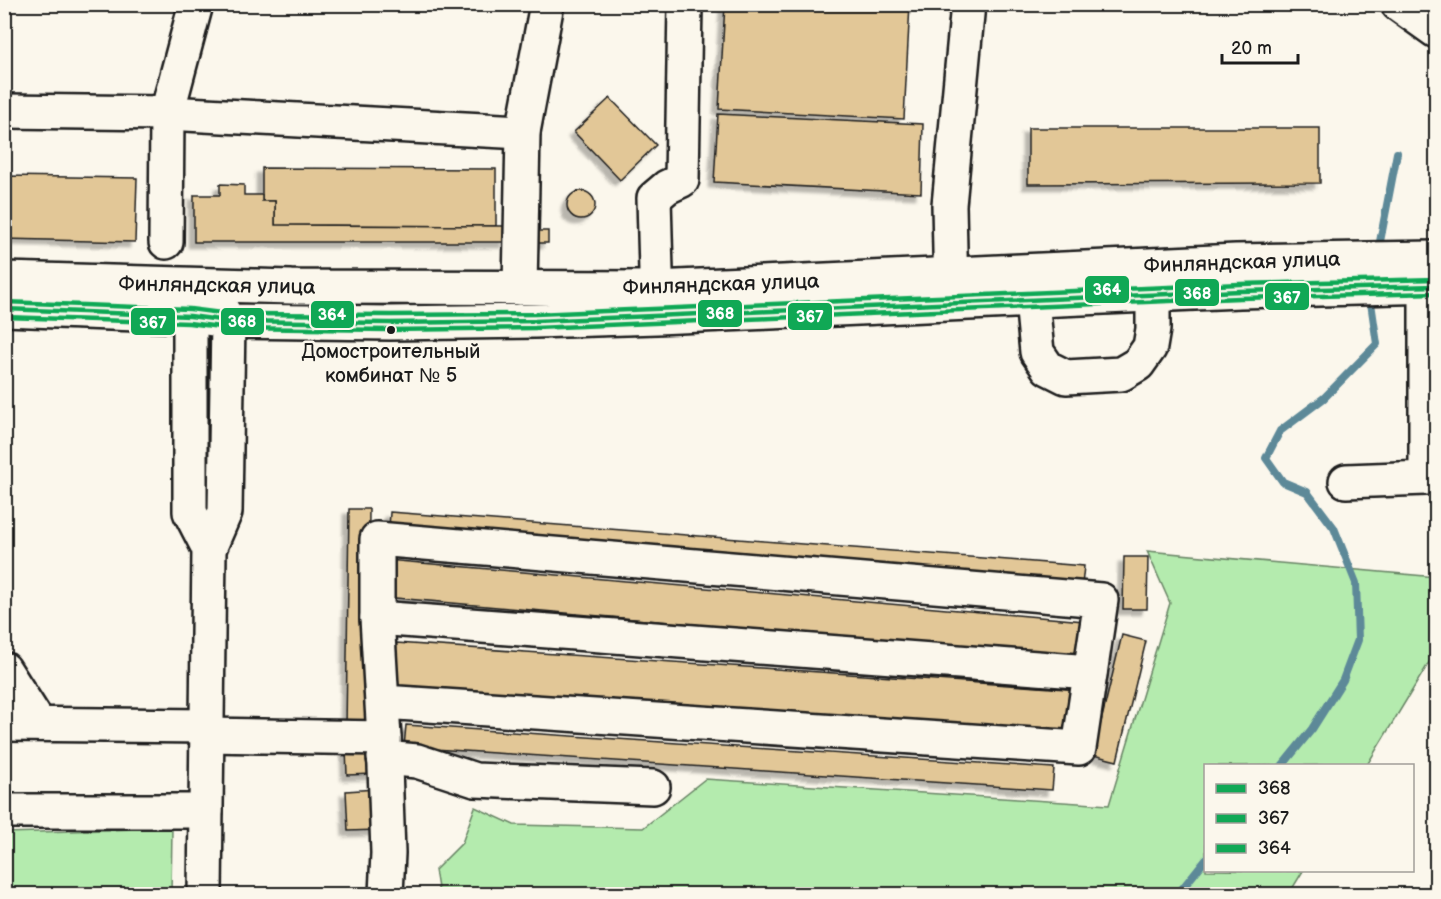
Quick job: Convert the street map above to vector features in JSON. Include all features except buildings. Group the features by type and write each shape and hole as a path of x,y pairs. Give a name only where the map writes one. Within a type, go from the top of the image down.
{"street":[{"path":"166,242 167,113 196,4"},
{"path":"520,288 523,132 547,4"},
{"path":"657,302 654,198 667,187 682,180 685,4"},
{"path":"951,290 949,205 968,4"},
{"path":"1398,4 1437,31"},
{"path":"4,111 167,113 523,132"},
{"name":"Финляндская улица","path":"4,309 190,316 228,321 390,323 657,302 951,290 1127,266 1330,274 1425,275"},
{"name":"Финляндская улица","path":"951,290 1032,300 1153,294 1330,274"},
{"path":"1346,481 1426,478 1425,275"},
{"name":"Финляндская улица","path":"4,279 208,285 520,288 657,302"},
{"path":"208,285 190,316 190,512 208,549"},
{"path":"205,894 208,549 225,512 228,321 208,285"},
{"path":"1032,300 1037,352 1048,368 1066,377 1121,374 1138,364 1150,347 1153,329 1153,294"},
{"path":"382,702 1079,748 1101,600 377,539 377,618 388,853 386,894"},
{"path":"377,618 1090,672"},
{"path":"4,669 39,724"},
{"path":"4,724 207,731 384,748 475,780 653,787"},
{"path":"4,812 206,811"}],"green space":[{"path":"1147,551 1436,577 1436,651 1368,764 1204,764 1204,872 1302,872 1289,894 649,894 642,890 624,894 439,894 435,870 462,843 475,807 514,825 643,828 705,779 1109,805 1170,603"},
{"path":"172,828 171,894 5,894 5,833"}],"waterway":[{"path":"1378,252 1397,153"},
{"path":"1284,764 1312,729 1343,680 1358,640 1356,583 1334,528 1307,492 1283,482 1266,458 1280,431 1324,398 1377,344 1370,296"},
{"path":"1178,894 1204,862"}],"transit line":[{"name":"364","path":"4,302 190,309 229,314 535,314 1240,284 1436,279"},
{"name":"368","path":"4,309 190,316 228,321 390,323 535,321 1240,291 1436,286"},
{"name":"367","path":"4,317 189,323 228,328 390,330 535,328 1240,298 1436,293"}],"place":[{"name":"Домостроительный комбинат № 5","path":"391,330"}]}
